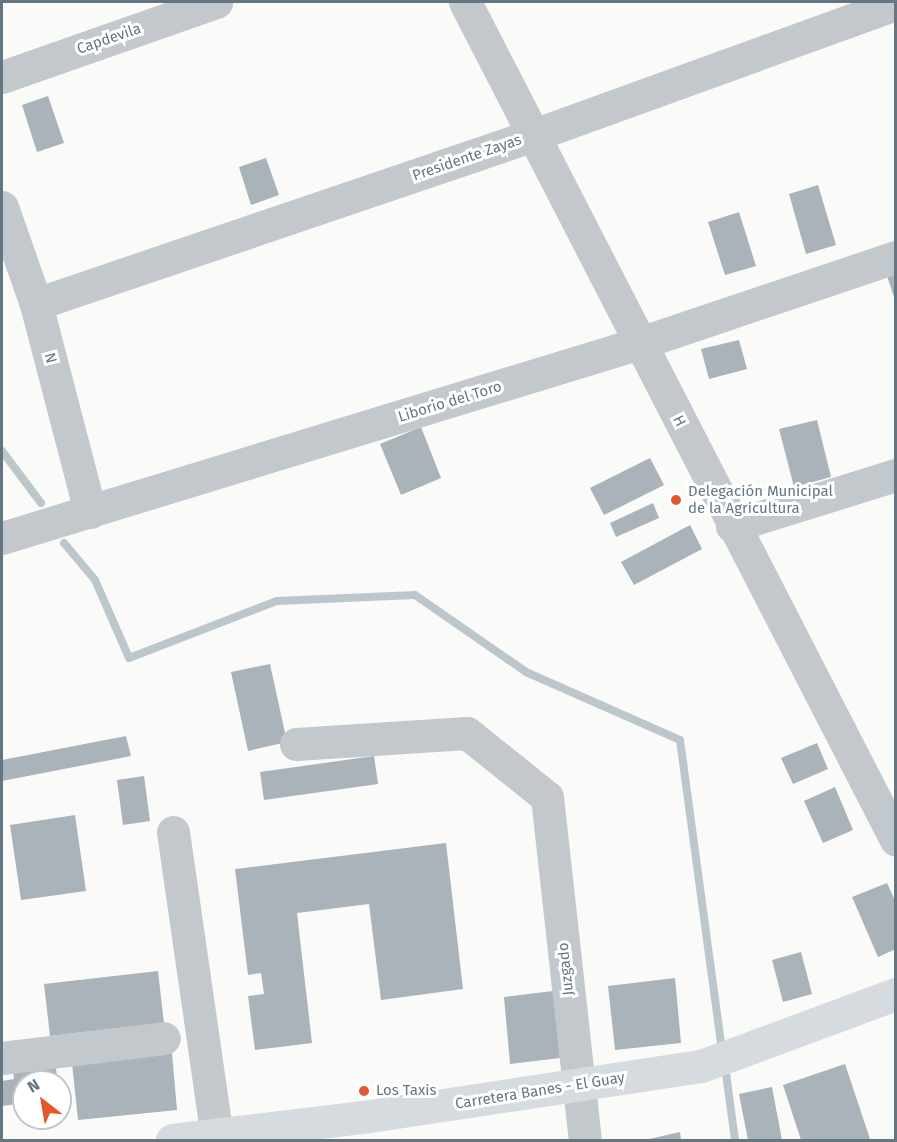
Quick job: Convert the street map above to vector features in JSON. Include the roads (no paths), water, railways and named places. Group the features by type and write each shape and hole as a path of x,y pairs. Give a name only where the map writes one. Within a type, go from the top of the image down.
{"main road":[{"name":"Carretera Banes - El Guay","path":"172,1140 217,1136 578,1086 701,1066 761,1046 896,994"}],"street":[{"name":"Capdevila","path":"2,77 216,2"},
{"name":"H","path":"465,2 531,136 896,840"},
{"name":"Presidente Zayas","path":"36,304 531,136 896,4"},
{"name":"N","path":"2,207 36,304 90,512"},
{"name":"Liborio del Toro","path":"2,538 640,344 896,257"},
{"path":"732,526 896,476"},
{"name":"Juzgado","path":"296,744 467,733 548,796 585,1140"},
{"path":"173,832 217,1136"},
{"path":"2,1058 164,1038"}],"waterway":[{"path":"2,451 41,503"},
{"path":"64,543 95,580 129,658 277,601 415,595 526,672 680,740 722,1050"},
{"path":"725,1066 735,1140"}],"place":[{"name":"Delegación Municipal de la Agricultura","path":"676,500"},
{"name":"Los Taxis","path":"364,1091"}]}
